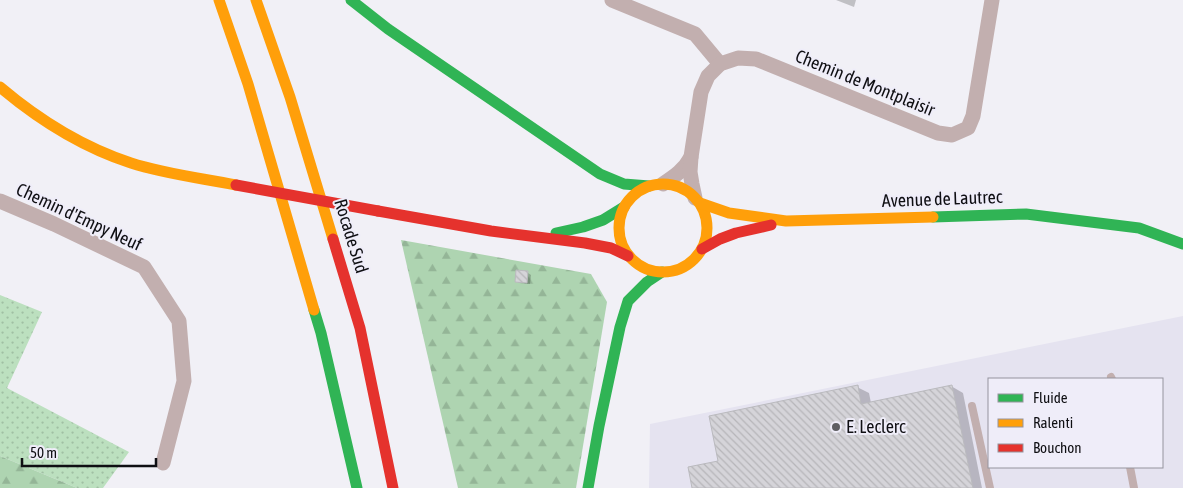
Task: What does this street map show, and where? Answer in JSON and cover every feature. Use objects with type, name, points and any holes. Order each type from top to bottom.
[{"type":"main road","points":[[209,0],[248,84]]},
{"type":"main road","points":[[219,0],[248,84],[321,333],[357,488]]},
{"type":"main road","name":"Rocade Sud","points":[[256,0],[290,97],[360,328],[393,488]]},
{"type":"main road","points":[[0,87],[42,120],[69,136],[117,158],[146,167],[491,231],[611,248],[628,256],[638,265],[649,270],[674,271],[685,266],[695,258],[702,248],[707,226],[705,214],[698,200],[686,190],[675,185],[624,184],[600,174],[388,29],[351,0]]},
{"type":"main road","points":[[628,256],[618,232],[619,219],[630,198],[639,190],[656,185]]},
{"type":"main road","name":"Avenue de Lautrec","points":[[698,200],[729,214],[786,221],[1026,214],[1139,228],[1183,244]]},
{"type":"main road","points":[[533,236],[583,227],[603,220],[624,207]]},
{"type":"main road","points":[[702,248],[736,233],[786,221]]},
{"type":"main road","points":[[588,488],[620,327],[628,301],[647,282],[662,272]]},
{"type":"street","points":[[612,0],[695,34],[720,64],[708,76],[701,92],[690,172],[698,200]]},
{"type":"street","name":"Chemin de Montplaisir","points":[[720,64],[738,58],[756,59],[938,133],[952,135],[968,128],[973,116],[992,0]]},
{"type":"street","points":[[656,185],[678,174],[692,157]]},
{"type":"street","name":"Chemin d'Empy Neuf","points":[[0,201],[54,224],[144,267],[179,320],[184,382],[163,462]]},
{"type":"lane","points":[[972,406],[990,488]]},
{"type":"lane","points":[[1130,468],[1134,488]]},
{"type":"shaded area","points":[[1183,316],[1183,488],[649,488],[650,424]]},
{"type":"green space","points":[[401,240],[591,274],[607,302],[576,488],[458,488]]},
{"type":"green space","points":[[0,295],[42,312],[7,388],[129,452],[103,488],[77,488],[0,456]]},
{"type":"green space","points":[[0,456],[77,488],[0,488]]},
{"type":"building","points":[[516,270],[528,271],[527,283],[515,282]]},
{"type":"building","name":"E. Leclerc","points":[[858,385],[861,404],[952,385],[973,488],[692,488],[688,467],[718,461],[709,416]]},
{"type":"traffic: fast","points":[[351,0],[388,29],[600,174],[624,184],[649,186]]},
{"type":"traffic: fast","points":[[556,233],[603,220],[624,207]]},
{"type":"traffic: fast","points":[[933,217],[1026,214],[1139,228],[1183,244]]},
{"type":"traffic: fast","points":[[588,488],[620,327],[628,301],[647,282],[662,272]]},
{"type":"traffic: fast","points":[[314,310],[357,488]]},
{"type":"traffic: slow","points":[[219,0],[248,84],[314,310]]},
{"type":"traffic: slow","points":[[256,0],[290,97],[333,239]]},
{"type":"traffic: slow","points":[[0,87],[30,111],[78,141],[95,149],[131,163],[157,170],[236,185]]},
{"type":"traffic: slow","points":[[663,184],[680,187],[688,191],[700,203],[704,211],[707,228],[704,245],[700,253],[688,265],[680,269],[663,272],[646,269],[638,265],[626,253],[622,245],[619,228],[622,211],[626,203],[638,191],[646,187],[663,184]]},
{"type":"traffic: slow","points":[[700,203],[729,213],[786,221],[933,217]]},
{"type":"traffic: jam","points":[[236,185],[378,211]]},
{"type":"traffic: jam","points":[[378,211],[491,231],[585,243],[611,248],[628,256]]},
{"type":"traffic: jam","points":[[702,249],[736,233],[771,225]]},
{"type":"traffic: jam","points":[[333,239],[360,328],[393,488]]},
{"type":"place","name":"E. Leclerc","points":[[836,427]]}]
